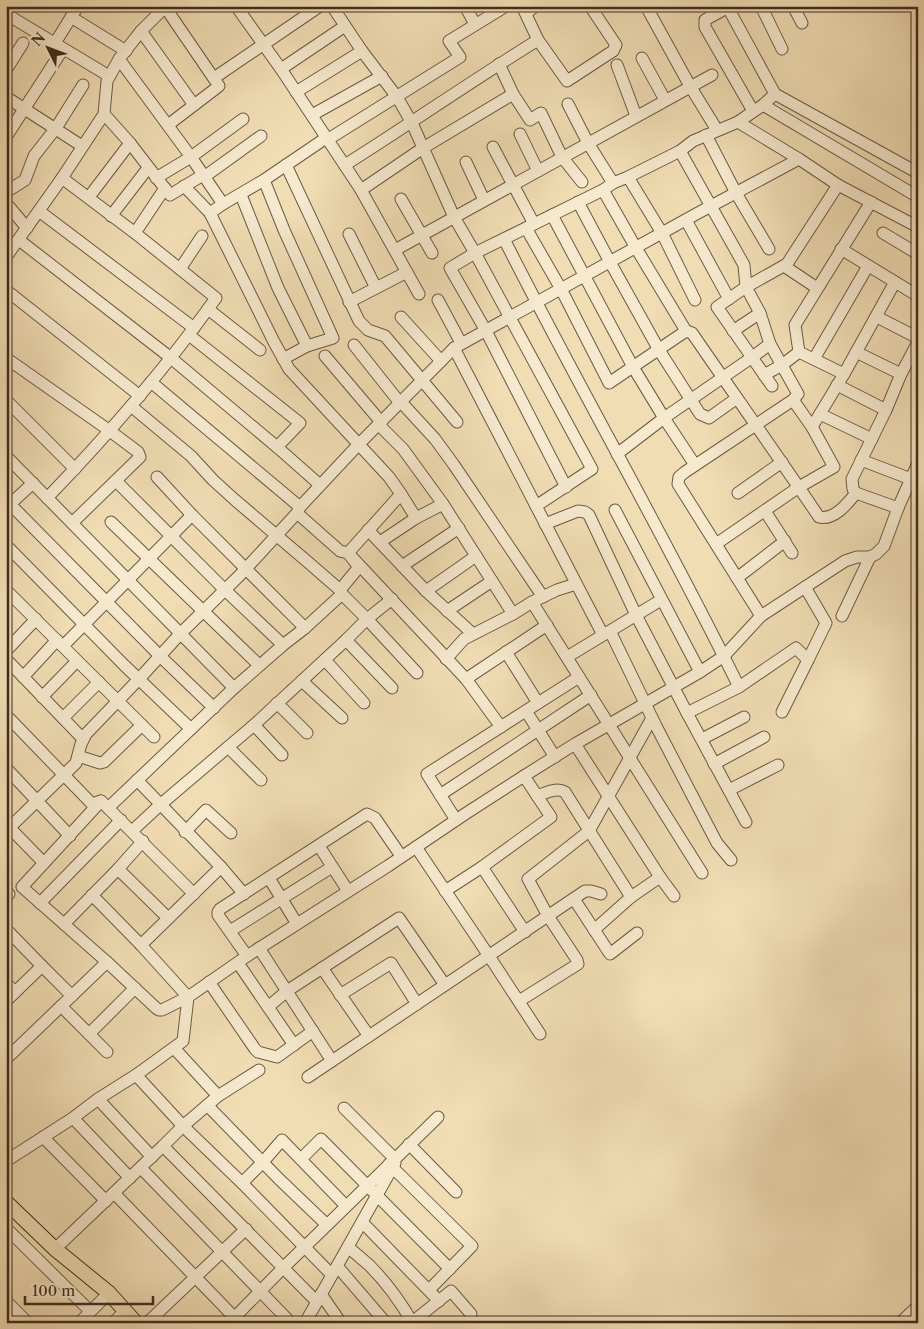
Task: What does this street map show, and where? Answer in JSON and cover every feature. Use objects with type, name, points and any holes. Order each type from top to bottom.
[{"type":"main road","points":[[6,1202],[55,1249],[109,1293],[136,1323]]},
{"type":"street","points":[[6,137],[59,46],[78,6]]},
{"type":"street","points":[[236,6],[281,69],[361,190],[419,294]]},
{"type":"street","points":[[214,78],[320,6]]},
{"type":"street","points":[[332,6],[362,51],[397,97],[412,123],[454,217],[476,254],[592,470],[536,506]]},
{"type":"street","points":[[465,6],[475,24]]},
{"type":"street","points":[[210,213],[460,57],[449,41],[506,6]]},
{"type":"street","points":[[536,6],[524,10],[538,40],[567,81],[613,51],[616,45],[590,6]]},
{"type":"street","points":[[646,6],[690,86],[736,193],[769,249]]},
{"type":"street","points":[[761,6],[782,50]]},
{"type":"street","points":[[793,6],[802,23]]},
{"type":"street","points":[[6,257],[40,211],[104,114],[107,81],[122,55],[141,31],[166,7],[219,86],[168,125]]},
{"type":"street","points":[[753,111],[706,27],[705,20],[728,7],[775,94],[918,173]]},
{"type":"street","points":[[6,14],[109,76]]},
{"type":"street","points":[[71,18],[122,55],[223,204]]},
{"type":"street","points":[[281,69],[345,26]]},
{"type":"street","points":[[141,31],[194,105]]},
{"type":"street","points":[[345,165],[538,40]]},
{"type":"street","points":[[6,70],[23,43]]},
{"type":"street","points":[[296,92],[362,51]]},
{"type":"street","points":[[642,58],[665,100]]},
{"type":"street","points":[[499,64],[513,94],[530,120],[541,113],[562,157],[582,182]]},
{"type":"street","points":[[617,65],[636,116]]},
{"type":"street","points":[[394,250],[712,75]]},
{"type":"street","points":[[312,115],[382,76]]},
{"type":"street","points":[[6,192],[25,180],[34,156],[56,128],[82,85]]},
{"type":"street","points":[[361,190],[424,148],[513,94]]},
{"type":"street","points":[[566,487],[486,331],[450,268],[680,151],[693,141],[738,122],[763,105],[775,94]]},
{"type":"street","points":[[6,97],[82,146]]},
{"type":"street","points":[[568,104],[636,248],[686,331]]},
{"type":"street","points":[[763,105],[918,197]]},
{"type":"street","points":[[104,114],[130,143],[170,195],[204,176],[261,136]]},
{"type":"street","points":[[156,178],[191,157],[242,119]]},
{"type":"street","points":[[738,122],[838,185],[918,227]]},
{"type":"street","points":[[520,134],[538,170]]},
{"type":"street","points":[[89,197],[130,143]]},
{"type":"street","points":[[493,147],[513,184],[530,226],[609,383],[686,331],[692,332],[820,517],[825,519],[831,516],[847,504],[856,493]]},
{"type":"street","points":[[680,151],[744,265],[746,287],[760,313],[770,344],[798,394],[793,400],[679,477],[678,484],[760,616]]},
{"type":"street","points":[[44,863],[7,828],[76,763],[82,739],[180,634],[277,536],[320,485],[358,445],[457,346],[799,159]]},
{"type":"street","points":[[466,162],[484,200]]},
{"type":"street","points":[[286,165],[349,302],[363,326],[368,330],[385,336],[457,422]]},
{"type":"street","points":[[111,216],[148,168]]},
{"type":"street","points":[[628,177],[662,233],[695,300]]},
{"type":"street","points":[[47,498],[140,396],[216,298],[89,197],[62,178]]},
{"type":"street","points":[[264,180],[288,239],[333,338],[307,346],[283,359]]},
{"type":"street","points":[[772,386],[717,308],[746,287],[784,266],[789,261],[838,185]]},
{"type":"street","points":[[184,186],[210,213],[289,369],[389,477],[416,518]]},
{"type":"street","points":[[135,233],[165,188]]},
{"type":"street","points":[[241,195],[278,288],[307,346]]},
{"type":"street","points":[[401,199],[432,253]]},
{"type":"street","points":[[578,202],[659,350],[700,414],[709,418],[737,398]]},
{"type":"street","points":[[799,352],[795,325],[871,202]]},
{"type":"street","points":[[6,203],[27,228]]},
{"type":"street","points":[[40,211],[191,332],[300,423],[277,447]]},
{"type":"street","points":[[552,215],[633,367],[695,465]]},
{"type":"street","points":[[686,220],[729,299]]},
{"type":"street","points":[[882,233],[918,254]]},
{"type":"street","points":[[349,234],[376,288]]},
{"type":"street","points":[[180,269],[202,236]]},
{"type":"street","points":[[504,239],[739,687]]},
{"type":"street","points":[[19,240],[170,358],[320,485]]},
{"type":"street","points":[[841,249],[918,296]]},
{"type":"street","points":[[784,266],[817,288]]},
{"type":"street","points":[[814,359],[868,266]]},
{"type":"street","points":[[349,302],[407,272]]},
{"type":"street","points":[[812,427],[877,317],[895,282]]},
{"type":"street","points":[[6,290],[140,396]]},
{"type":"street","points":[[438,300],[457,346],[576,584],[646,704],[717,844],[731,860]]},
{"type":"street","points":[[208,309],[260,350]]},
{"type":"street","points":[[733,331],[760,313]]},
{"type":"street","points":[[401,317],[441,362]]},
{"type":"street","points":[[877,317],[918,340],[852,479],[853,489],[856,493],[898,508]]},
{"type":"street","points":[[354,344],[401,402],[435,439],[454,465],[538,600],[547,624],[579,677],[702,873]]},
{"type":"street","points":[[617,454],[664,418],[770,344]]},
{"type":"street","points":[[799,352],[844,374]]},
{"type":"street","points":[[764,375],[782,365],[799,352]]},
{"type":"street","points":[[856,352],[901,374]]},
{"type":"street","points":[[325,356],[403,449],[443,504],[513,614]]},
{"type":"street","points":[[6,358],[138,452],[140,457],[72,523]]},
{"type":"street","points":[[151,382],[299,510],[340,551],[348,552],[466,679],[501,727]]},
{"type":"street","points":[[837,385],[886,410]]},
{"type":"street","points":[[6,400],[75,469]]},
{"type":"street","points":[[716,544],[799,487],[834,467],[812,427],[793,400]]},
{"type":"street","points":[[131,406],[191,456],[213,480],[310,563],[341,592],[417,673]]},
{"type":"street","points":[[820,414],[872,439]]},
{"type":"street","points":[[6,456],[234,688]]},
{"type":"street","points":[[861,460],[911,479]]},
{"type":"street","points":[[738,494],[782,462]]},
{"type":"street","points":[[348,552],[359,567],[341,592],[306,628],[259,665],[136,780],[105,804],[70,836],[22,887],[108,962],[159,1010],[188,997],[259,948],[575,744],[700,672],[724,656],[760,616],[845,561],[857,557],[870,557],[876,554],[884,546],[898,508],[918,464]]},
{"type":"street","points":[[156,477],[306,628]]},
{"type":"street","points":[[116,482],[283,645]]},
{"type":"street","points":[[33,483],[8,504],[214,708]]},
{"type":"street","points":[[348,552],[401,494]]},
{"type":"street","points":[[380,542],[416,518],[443,504]]},
{"type":"street","points":[[615,510],[700,672]]},
{"type":"street","points":[[765,510],[792,553]]},
{"type":"street","points":[[545,524],[578,511],[589,515],[636,615],[746,822]]},
{"type":"street","points":[[23,677],[107,602],[192,515]]},
{"type":"street","points":[[111,522],[259,665]]},
{"type":"street","points":[[402,566],[459,528]]},
{"type":"street","points":[[368,530],[447,611],[473,634]]},
{"type":"street","points":[[737,578],[784,541]]},
{"type":"street","points":[[6,545],[191,729]]},
{"type":"street","points":[[426,590],[476,556]]},
{"type":"street","points":[[842,616],[870,557]]},
{"type":"street","points":[[447,611],[492,581]]},
{"type":"street","points":[[446,659],[464,639],[538,600],[576,584]]},
{"type":"street","points":[[782,712],[826,622],[805,587]]},
{"type":"street","points":[[7,591],[154,737]]},
{"type":"street","points":[[132,831],[254,725],[392,598]]},
{"type":"street","points":[[567,657],[662,600]]},
{"type":"street","points":[[6,651],[36,620]]},
{"type":"street","points":[[466,679],[547,624]]},
{"type":"street","points":[[346,640],[392,688]]},
{"type":"street","points":[[687,713],[739,687],[796,648],[808,660]]},
{"type":"street","points":[[506,652],[538,703]]},
{"type":"street","points":[[6,659],[82,739]]},
{"type":"street","points":[[325,660],[364,703]]},
{"type":"street","points":[[42,697],[77,661]]},
{"type":"street","points":[[456,820],[427,774],[579,677]]},
{"type":"street","points":[[302,681],[342,718]]},
{"type":"street","points":[[63,718],[99,682]]},
{"type":"street","points":[[440,795],[591,695]]},
{"type":"street","points":[[277,703],[307,733]]},
{"type":"street","points":[[526,711],[556,757]]},
{"type":"street","points":[[6,715],[92,804],[105,804],[194,894]]},
{"type":"street","points":[[702,739],[744,717]]},
{"type":"street","points":[[519,1001],[578,964],[548,916],[528,879],[589,831],[652,718]]},
{"type":"street","points":[[78,756],[100,763],[104,762],[142,725]]},
{"type":"street","points":[[254,725],[282,755]]},
{"type":"street","points":[[714,764],[764,737]]},
{"type":"street","points":[[575,744],[674,896]]},
{"type":"street","points":[[228,747],[261,780]]},
{"type":"street","points":[[728,790],[778,765]]},
{"type":"street","points":[[6,768],[70,836]]},
{"type":"street","points":[[445,891],[482,867],[551,817],[524,776]]},
{"type":"street","points":[[136,780],[221,867],[244,894]]},
{"type":"street","points":[[537,796],[555,790],[565,792],[632,897]]},
{"type":"street","points":[[185,832],[206,810],[231,832]]},
{"type":"street","points":[[294,1045],[268,1006],[230,931],[218,915],[218,912],[367,814],[375,818],[401,856]]},
{"type":"street","points":[[40,903],[121,820]]},
{"type":"street","points":[[64,924],[143,841]]},
{"type":"street","points":[[318,846],[348,891]]},
{"type":"street","points":[[416,847],[540,1034]]},
{"type":"street","points":[[230,931],[332,866]]},
{"type":"street","points":[[141,945],[221,867]]},
{"type":"street","points":[[482,867],[525,932]]},
{"type":"street","points":[[118,869],[168,918]]},
{"type":"street","points":[[594,930],[632,897],[660,877]]},
{"type":"street","points":[[268,878],[297,924]]},
{"type":"street","points":[[308,1077],[585,891],[592,890],[601,894]]},
{"type":"street","points":[[6,1161],[73,1118],[183,1042],[188,997],[92,895]]},
{"type":"street","points":[[574,899],[610,954],[637,933]]},
{"type":"street","points":[[268,1006],[287,991],[399,918],[445,985]]},
{"type":"street","points":[[6,929],[72,996]]},
{"type":"street","points":[[259,948],[332,1061]]},
{"type":"street","points":[[6,1059],[108,962]]},
{"type":"street","points":[[340,995],[391,963],[417,1004]]},
{"type":"street","points":[[6,1001],[42,966]]},
{"type":"street","points":[[322,968],[369,1036]]},
{"type":"street","points":[[209,982],[258,1052],[277,1057],[313,1032]]},
{"type":"street","points":[[6,983],[15,992]]},
{"type":"street","points":[[90,1034],[135,988]]},
{"type":"street","points":[[61,1006],[107,1052]]},
{"type":"street","points":[[174,1048],[218,1096]]},
{"type":"street","points":[[55,1249],[183,1126],[218,1096],[259,1070]]},
{"type":"street","points":[[136,1075],[183,1126],[386,1323]]},
{"type":"street","points":[[98,1099],[152,1156]]},
{"type":"street","points":[[207,1105],[327,1225]]},
{"type":"street","points":[[344,1108],[472,1246],[429,1290]]},
{"type":"street","points":[[43,1137],[110,1197],[194,1278],[231,1320],[438,1117]]},
{"type":"street","points":[[73,1118],[130,1178]]},
{"type":"street","points":[[301,1159],[321,1139],[450,1269]]},
{"type":"street","points":[[242,1183],[282,1140],[346,1206]]},
{"type":"street","points":[[409,1144],[456,1192]]},
{"type":"street","points":[[163,1146],[284,1267],[319,1298],[341,1323]]},
{"type":"street","points":[[305,1323],[377,1196],[394,1161]]},
{"type":"street","points":[[140,1168],[291,1323]]},
{"type":"street","points":[[362,1222],[439,1301]]},
{"type":"street","points":[[6,1228],[90,1311]]},
{"type":"street","points":[[147,1323],[246,1229]]},
{"type":"street","points":[[348,1247],[369,1265],[385,1283],[400,1302],[412,1322],[451,1291],[471,1314]]},
{"type":"street","points":[[79,1323],[109,1293]]},
{"type":"street","points":[[6,1301],[28,1323]]},
{"type":"street","points":[[900,1323],[918,1306]]},
{"type":"street","points":[[113,1323],[125,1311]]}]
